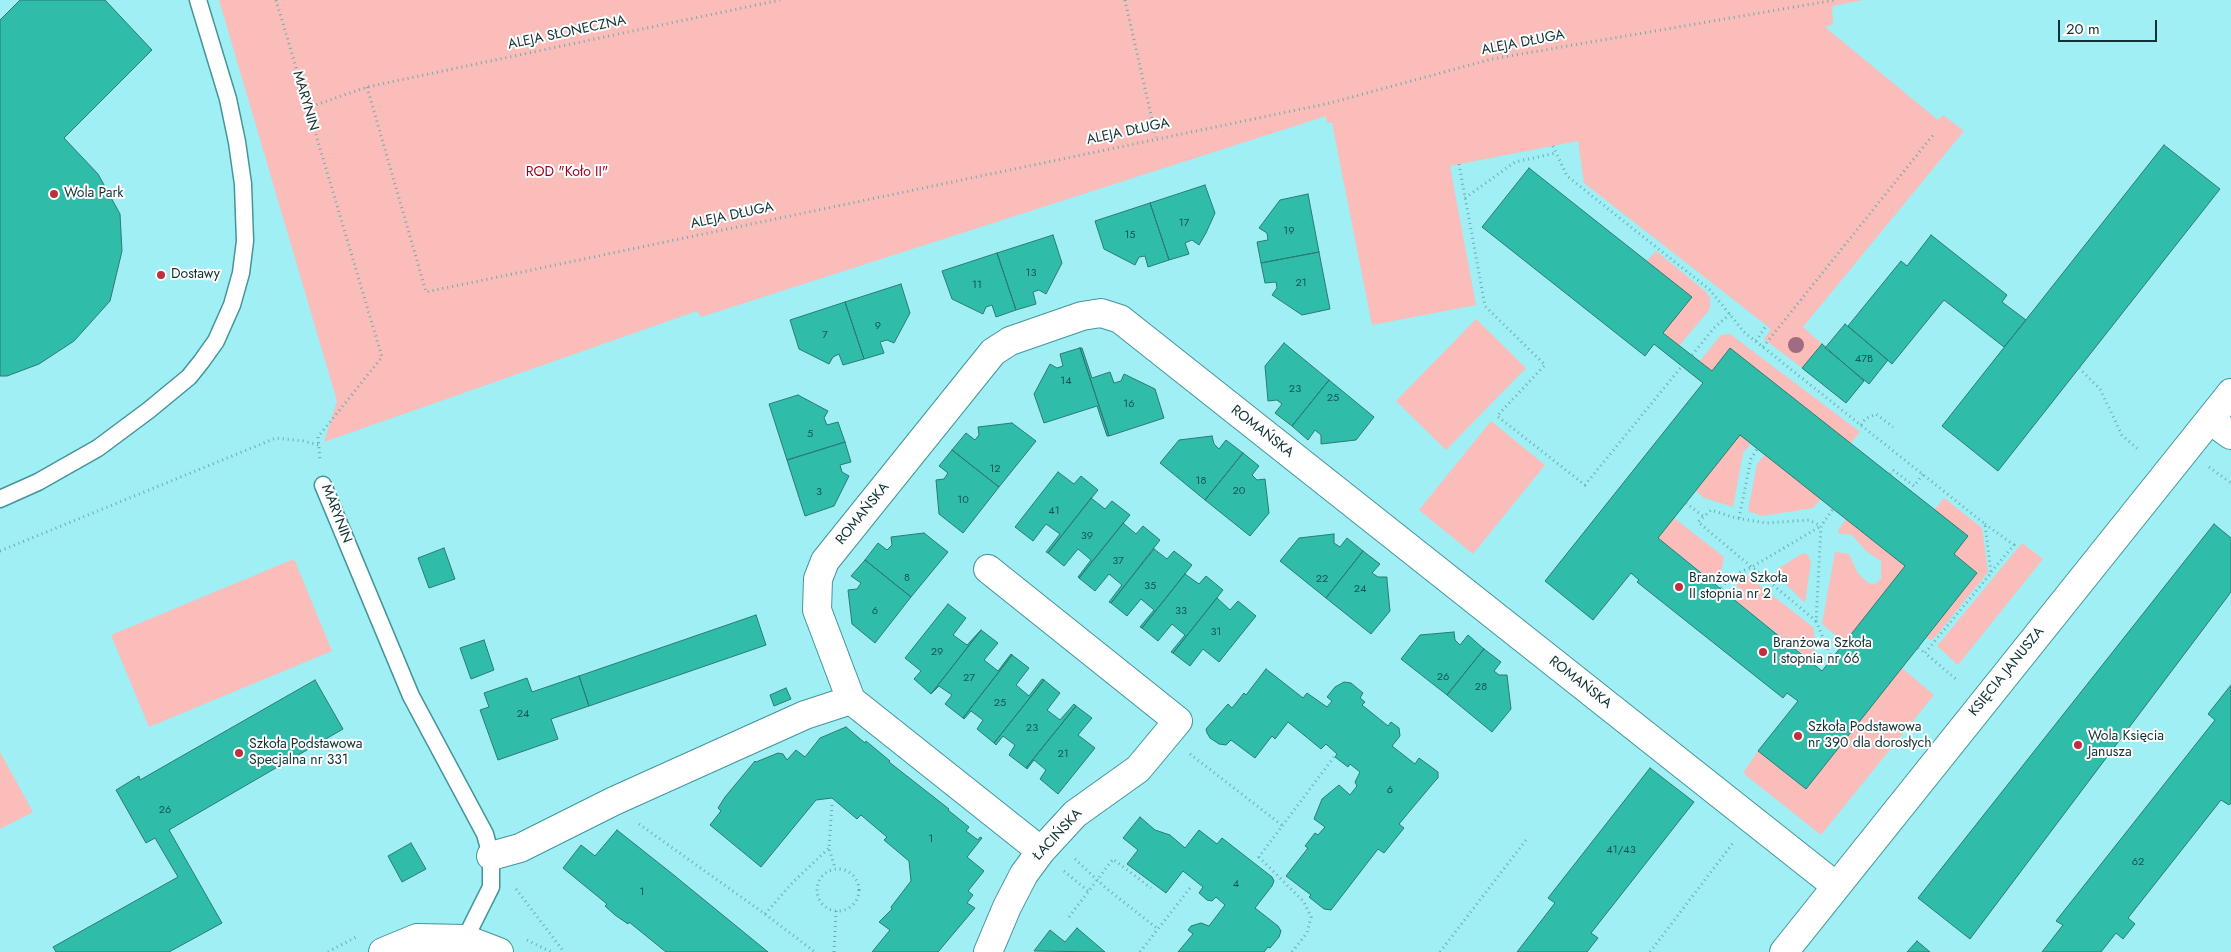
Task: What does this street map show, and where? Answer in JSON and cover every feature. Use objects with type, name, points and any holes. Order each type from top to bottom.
[{"type":"street","name":"ROMAŃSKA","points":[[851,700],[817,610],[818,578],[825,561],[993,352],[1010,341],[1082,316],[1101,313],[1120,319],[1836,886]]},
{"type":"street","name":"KSIĘCIA JANUSZA","points":[[1784,952],[1836,886],[2220,427],[2231,393]]},
{"type":"street","points":[[988,569],[1172,728]]},
{"type":"street","points":[[491,856],[520,848],[614,801],[805,715],[851,700],[1051,860]]},
{"type":"street","name":"ŁACIŃSKA","points":[[988,952],[1007,907],[1024,874],[1051,860],[1075,814],[1138,769],[1172,728]]},
{"type":"street","points":[[383,952],[417,938],[465,939],[499,952]]},
{"type":"lane","points":[[0,499],[38,482],[98,448],[150,410],[201,362],[216,341],[232,305],[241,273],[245,241],[244,184],[228,99],[198,0]]},
{"type":"lane","name":"MARYNIN","points":[[323,485],[411,696],[485,834],[491,856],[491,887],[465,939]]},
{"type":"path","name":"MARYNIN","points":[[276,0],[382,357],[318,437],[323,485]]},
{"type":"path","name":"ALEJA SŁONECZNA","points":[[307,108],[367,87],[780,0]]},
{"type":"path","points":[[1125,0],[1156,138]]},
{"type":"path","name":"ALEJA DŁUGA","points":[[367,87],[426,292],[1330,103],[1492,59],[1834,0]]},
{"type":"path","points":[[1764,347],[1932,135]]},
{"type":"path","points":[[1553,146],[1567,176],[1710,290],[1744,332],[1985,524],[2014,544],[1925,653]]},
{"type":"path","points":[[1465,198],[1515,162],[1556,153]]},
{"type":"path","points":[[1459,164],[1485,306],[1545,365],[1497,416],[1586,485],[1682,366]]},
{"type":"path","points":[[1692,355],[1714,328],[1730,314]]},
{"type":"path","points":[[1756,341],[1766,326]]},
{"type":"path","points":[[2079,368],[2100,389],[2122,435],[2140,451]]},
{"type":"path","points":[[1861,425],[1865,418],[1876,414],[1893,427]]},
{"type":"path","points":[[0,551],[276,438],[319,445]]},
{"type":"path","points":[[1739,518],[1751,460],[1758,449]]},
{"type":"path","points":[[1890,474],[1893,470],[1914,486],[1923,474]]},
{"type":"path","points":[[2220,473],[2231,483]]},
{"type":"path","points":[[1686,503],[1704,517]]},
{"type":"path","points":[[1721,588],[1731,576],[1752,567],[1822,526],[1833,509]]},
{"type":"path","points":[[1816,620],[1698,522],[1711,510],[1766,523],[1809,520],[1822,526]]},
{"type":"path","points":[[1985,524],[1990,573]]},
{"type":"path","points":[[1822,526],[1816,620],[1832,659]]},
{"type":"path","points":[[1918,648],[1957,680]]},
{"type":"path","points":[[1172,728],[1283,826]]},
{"type":"path","points":[[1292,952],[1307,933],[1311,917],[1304,902],[1259,857],[1334,757]]},
{"type":"path","points":[[614,801],[642,827],[766,914],[815,952]]},
{"type":"path","points":[[832,805],[829,848],[834,868]]},
{"type":"path","points":[[1650,952],[1751,819]]},
{"type":"path","points":[[1440,952],[1526,840]]},
{"type":"path","points":[[766,914],[793,882],[829,848]]},
{"type":"path","points":[[1071,855],[1098,878],[1107,889],[1158,929]]},
{"type":"path","points":[[1068,917],[1113,859],[1151,888]]},
{"type":"path","points":[[1051,860],[1088,891]]},
{"type":"path","points":[[834,868],[845,869],[854,875],[859,884],[859,895],[854,904],[846,910],[836,911],[821,904],[816,888],[819,879],[826,872],[834,868]]},
{"type":"path","points":[[513,886],[564,952]]},
{"type":"path","points":[[1140,952],[1190,888]]},
{"type":"path","points":[[834,952],[836,911]]},
{"type":"green space","name":"ROD \"Koło II\"","points":[[219,0],[1863,0],[1832,6],[1833,24],[1825,27],[1938,120],[1943,115],[1964,131],[1803,327],[1822,344],[1802,368],[1764,339],[1771,329],[1584,183],[1578,141],[1450,166],[1476,305],[1372,325],[1332,123],[1327,123],[1326,116],[701,317],[697,311],[324,442],[337,401]]},
{"type":"green space","points":[[1656,251],[1705,291],[1710,298],[1710,309],[1679,346],[1663,333],[1691,297],[1647,261]]},
{"type":"green space","points":[[1476,319],[1526,368],[1446,450],[1396,401]]},
{"type":"green space","points":[[1730,334],[1860,432],[1850,444],[1730,348],[1712,371],[1699,362],[1721,335]]},
{"type":"green space","points":[[1491,421],[1545,465],[1473,554],[1419,510]]},
{"type":"green space","points":[[1740,435],[1751,444],[1743,453],[1733,507],[1704,498],[1696,491]]},
{"type":"green space","points":[[1765,454],[1821,499],[1813,508],[1762,516],[1748,511],[1757,464]]},
{"type":"green space","points":[[1944,498],[1982,528],[1988,572],[1931,640],[1926,638],[1977,573],[1954,554],[1934,510]]},
{"type":"green space","points":[[1674,518],[1724,557],[1721,573],[1713,582],[1658,538]]},
{"type":"green space","points":[[1846,519],[1905,566],[1845,643],[1822,624],[1835,552],[1849,554],[1857,572],[1868,583],[1875,584],[1881,579],[1881,561],[1866,551],[1852,535],[1838,533]]},
{"type":"green space","points":[[2022,543],[2043,559],[1958,665],[1937,646]]},
{"type":"green space","points":[[1803,553],[1808,555],[1811,562],[1805,603],[1778,576],[1776,570]]},
{"type":"green space","points":[[294,559],[332,651],[149,727],[111,635]]},
{"type":"green space","points":[[1746,575],[1814,628],[1813,664],[1812,661],[1736,601],[1743,592],[1735,584]]},
{"type":"green space","points":[[1902,668],[1934,695],[1821,835],[1743,773],[1758,751],[1806,789]]},
{"type":"green space","points":[[0,752],[33,812],[0,829]]},
{"type":"building","name":"Wola Park","points":[[20,0],[105,0],[152,50],[64,138],[98,174],[120,214],[122,251],[110,301],[74,341],[39,364],[7,376],[0,376],[0,20]]},
{"type":"building","points":[[2164,145],[2220,189],[1998,471],[1942,426]]},
{"type":"building","points":[[1529,168],[1692,297],[1663,333],[1712,371],[1730,348],[1968,536],[1954,554],[1977,573],[1806,789],[1758,751],[1798,701],[1787,693],[1783,698],[1637,582],[1639,580],[1631,573],[1593,620],[1545,581],[1703,383],[1654,344],[1645,356],[1482,227]],"holes":[[[1740,435],[1905,566],[1822,671],[1658,538]]]},
{"type":"building","points":[[1205,185],[1215,213],[1206,233],[1199,245],[1192,240],[1185,243],[1189,254],[1169,260],[1150,203]]},
{"type":"building","points":[[1308,194],[1319,252],[1261,263],[1257,242],[1268,240],[1267,233],[1259,228],[1280,200]]},
{"type":"building","points":[[1150,203],[1169,260],[1148,267],[1145,256],[1139,257],[1135,265],[1104,249],[1095,221]]},
{"type":"building","points":[[1053,235],[1062,263],[1046,294],[1039,290],[1033,292],[1036,304],[1016,310],[997,253]]},
{"type":"building","points":[[1931,235],[2007,295],[2002,302],[2026,320],[2004,347],[1944,300],[1892,364],[1848,326],[1901,261],[1907,266]]},
{"type":"building","points":[[1319,252],[1330,309],[1302,315],[1272,295],[1277,288],[1276,282],[1265,283],[1261,263]]},
{"type":"building","points":[[997,253],[1016,310],[996,317],[992,305],[986,307],[983,314],[952,299],[942,271]]},
{"type":"building","points":[[901,284],[910,313],[894,343],[887,340],[880,342],[884,353],[864,359],[845,302]]},
{"type":"building","points":[[845,302],[864,359],[843,365],[839,354],[833,357],[829,364],[799,349],[790,320]]},
{"type":"building","points":[[1845,324],[1888,360],[1869,384],[1825,348]]},
{"type":"building","points":[[1284,343],[1329,380],[1292,426],[1275,413],[1282,404],[1277,400],[1268,401],[1265,366]]},
{"type":"building","points":[[1822,344],[1864,381],[1846,403],[1802,368]]},
{"type":"building","points":[[1080,348],[1109,436],[1107,436],[1097,406],[1044,423],[1034,394],[1050,364],[1057,368],[1063,366],[1060,354]]},
{"type":"building","points":[[1080,348],[1082,348],[1092,378],[1110,372],[1114,383],[1121,381],[1124,374],[1155,389],[1164,418],[1109,436]]},
{"type":"building","points":[[1329,380],[1374,417],[1356,440],[1321,444],[1321,435],[1315,430],[1308,440],[1292,426]]},
{"type":"building","points":[[798,395],[828,411],[824,418],[827,425],[838,422],[845,442],[787,460],[769,404]]},
{"type":"building","points":[[1012,423],[1036,441],[999,487],[952,450],[966,433],[975,440],[979,435],[978,427]]},
{"type":"building","points":[[1212,436],[1214,444],[1219,449],[1226,440],[1243,453],[1205,500],[1160,463],[1179,440]]},
{"type":"building","points":[[845,442],[851,462],[840,465],[842,472],[849,476],[834,506],[805,516],[787,460]]},
{"type":"building","points":[[952,450],[999,487],[963,533],[939,514],[936,480],[944,479],[948,473],[939,466]]},
{"type":"building","points":[[1243,453],[1259,466],[1252,475],[1257,480],[1265,479],[1269,513],[1250,536],[1205,500]]},
{"type":"building","points":[[1058,472],[1074,484],[1081,476],[1098,490],[1048,553],[1046,552],[1060,534],[1046,524],[1033,541],[1015,527]]},
{"type":"building","points":[[1091,498],[1105,509],[1112,501],[1130,515],[1079,578],[1091,560],[1078,549],[1064,566],[1048,553]]},
{"type":"building","points":[[1123,523],[1136,534],[1143,526],[1160,540],[1111,603],[1109,602],[1122,585],[1109,574],[1095,591],[1079,578]]},
{"type":"building","name":"Wola Księcia Janusza","points":[[2214,524],[2231,538],[2231,592],[1970,939],[1918,898]]},
{"type":"building","points":[[924,533],[948,552],[911,597],[865,560],[878,543],[887,550],[892,545],[891,537]]},
{"type":"building","points":[[1334,534],[1334,543],[1340,547],[1347,538],[1363,551],[1326,598],[1280,561],[1299,538]]},
{"type":"building","points":[[444,548],[455,579],[429,588],[418,558]]},
{"type":"building","points":[[1154,549],[1167,559],[1174,551],[1192,565],[1142,628],[1140,627],[1154,610],[1141,599],[1127,616],[1111,603]]},
{"type":"building","points":[[1363,551],[1380,564],[1372,573],[1378,577],[1387,577],[1390,611],[1371,634],[1326,598]]},
{"type":"building","points":[[865,560],[911,597],[875,643],[852,624],[848,590],[857,589],[861,583],[851,576]]},
{"type":"building","points":[[1185,574],[1199,584],[1206,576],[1223,590],[1173,653],[1171,652],[1185,635],[1172,624],[1158,641],[1142,628]]},
{"type":"building","points":[[1217,598],[1230,610],[1238,601],[1256,616],[1219,662],[1203,649],[1190,666],[1173,653]]},
{"type":"building","points":[[948,604],[966,618],[953,635],[967,645],[981,630],[931,694],[914,679],[921,671],[905,658]]},
{"type":"building","points":[[756,615],[766,645],[589,706],[579,676]]},
{"type":"building","points":[[981,630],[998,643],[984,660],[998,671],[1012,655],[963,718],[945,704],[952,695],[939,686],[931,694]]},
{"type":"building","points":[[1454,632],[1455,640],[1460,645],[1468,635],[1484,649],[1447,695],[1401,659],[1420,635]]},
{"type":"building","points":[[484,640],[494,670],[471,679],[460,648]]},
{"type":"building","points":[[1484,649],[1501,662],[1494,671],[1499,675],[1507,675],[1511,709],[1492,732],[1447,695]]},
{"type":"building","points":[[1012,655],[1029,668],[1016,685],[1029,696],[1042,679],[1044,680],[994,743],[977,729],[983,720],[971,711],[963,718]]},
{"type":"building","points":[[1266,669],[1303,698],[1307,693],[1327,707],[1332,701],[1327,697],[1335,687],[1344,682],[1351,683],[1363,693],[1360,698],[1365,702],[1362,705],[1388,726],[1391,722],[1399,728],[1400,736],[1392,746],[1415,764],[1419,758],[1438,772],[1438,778],[1399,824],[1404,828],[1384,853],[1378,849],[1331,910],[1324,909],[1309,897],[1311,895],[1286,876],[1308,848],[1305,846],[1315,833],[1318,835],[1325,827],[1314,819],[1322,799],[1339,785],[1350,795],[1357,786],[1355,782],[1360,772],[1350,764],[1348,767],[1335,757],[1337,754],[1326,744],[1321,749],[1288,722],[1275,739],[1272,736],[1255,758],[1231,740],[1226,745],[1219,744],[1210,738],[1207,733],[1206,729],[1228,704],[1232,708],[1244,693],[1246,695]]},
{"type":"building","points":[[579,676],[589,706],[551,719],[558,739],[498,760],[480,710],[489,707],[484,693],[527,678],[532,692]]},
{"type":"building","points":[[315,680],[343,729],[169,830],[222,923],[169,952],[56,952],[53,947],[178,877],[155,838],[146,843],[116,790],[139,776],[140,780]]},
{"type":"building","points":[[1044,680],[1060,693],[1047,710],[1060,720],[1074,704],[1076,706],[1026,768],[1009,755],[1015,745],[1003,736],[996,745],[994,743]]},
{"type":"building","points":[[2231,685],[2231,803],[2229,805],[2221,800],[2128,918],[2135,924],[2123,939],[2116,933],[2101,952],[2042,952],[2063,925],[2056,921],[2215,720],[2208,714]]},
{"type":"building","points":[[786,688],[791,699],[774,706],[770,695]]},
{"type":"building","points":[[1076,706],[1092,718],[1078,735],[1095,748],[1058,794],[1040,779],[1046,770],[1034,760],[1026,768]]},
{"type":"building","points":[[846,727],[865,743],[866,741],[889,762],[949,809],[969,827],[966,831],[978,840],[980,837],[982,838],[967,857],[984,871],[968,891],[973,895],[967,903],[975,908],[938,952],[872,952],[890,930],[879,922],[892,909],[891,907],[911,881],[909,861],[884,840],[887,837],[861,815],[857,819],[832,798],[816,800],[761,867],[710,825],[721,811],[718,808],[725,797],[755,761],[778,753],[783,754],[787,760],[796,750],[805,757],[820,738]]},
{"type":"building","points":[[1650,768],[1694,802],[1591,933],[1598,938],[1587,952],[1517,952],[1555,903],[1548,898]]},
{"type":"building","points":[[1140,817],[1155,830],[1170,835],[1185,848],[1199,830],[1217,844],[1222,838],[1272,877],[1274,881],[1272,886],[1255,908],[1278,926],[1281,931],[1279,937],[1270,948],[1268,947],[1264,952],[1178,952],[1193,934],[1188,930],[1191,926],[1201,923],[1209,926],[1225,905],[1216,897],[1212,901],[1207,900],[1199,893],[1203,887],[1183,871],[1166,893],[1127,864],[1138,850],[1123,838]]},
{"type":"building","points":[[617,830],[768,952],[666,952],[629,922],[628,924],[615,915],[605,906],[607,904],[563,868],[581,845],[595,856]]},
{"type":"building","points":[[411,843],[426,869],[402,882],[388,856]]},
{"type":"building","points":[[1077,928],[1105,952],[1034,951],[1050,930],[1065,942]]},
{"type":"building","points":[[1917,941],[1930,952],[1907,952]]},
{"type":"place","name":"Wola Park","points":[[54,194]]},
{"type":"place","name":"Dostawy","points":[[161,275]]},
{"type":"place","name":"Branżowa Szkoła II stopnia nr 2","points":[[1679,587]]},
{"type":"place","name":"Branżowa Szkoła I stopnia nr 66","points":[[1763,652]]},
{"type":"place","name":"Szkoła Podstawowa nr 390 dla dorosłych","points":[[1798,736]]},
{"type":"place","name":"Wola Księcia Janusza","points":[[2078,745]]},
{"type":"place","name":"Szkoła Podstawowa Specjalna nr 331","points":[[239,753]]}]
